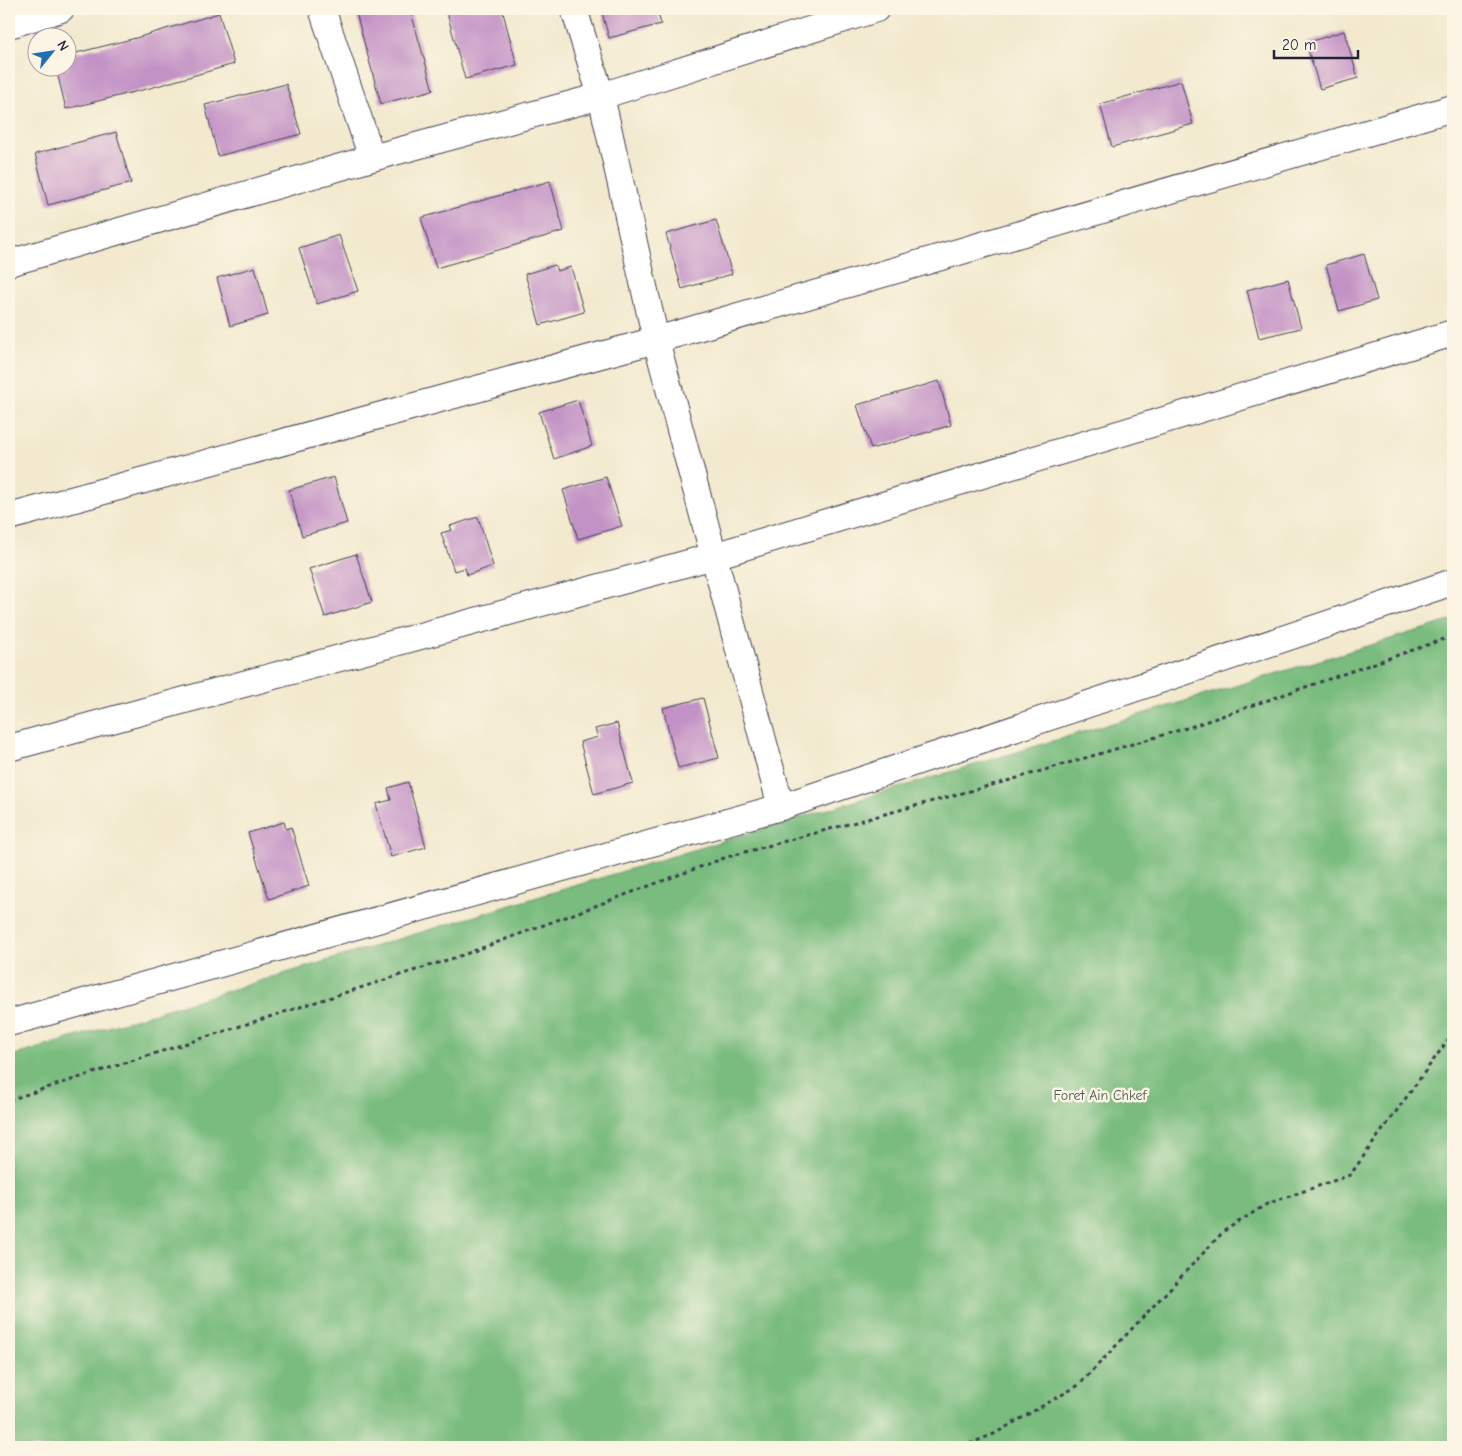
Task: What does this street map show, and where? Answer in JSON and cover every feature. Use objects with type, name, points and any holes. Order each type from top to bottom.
[{"type":"street","points":[[9,25],[61,9]]},
{"type":"street","points":[[322,9],[372,158]]},
{"type":"street","points":[[574,9],[601,96],[656,340],[782,807]]},
{"type":"street","points":[[9,263],[372,158],[601,96],[814,17],[876,9]]},
{"type":"street","points":[[9,517],[656,340],[1453,108]]},
{"type":"street","points":[[9,748],[714,556],[1453,333]]},
{"type":"street","points":[[9,1023],[782,807],[1453,582]]},
{"type":"path","points":[[9,1100],[463,955],[727,857],[1014,779],[1190,727],[1453,636]]},
{"type":"path","points":[[962,1447],[994,1434],[1079,1385],[1224,1231],[1267,1204],[1350,1175],[1453,1033]]},
{"type":"green space","name":"Foret Ain Chkef","points":[[1453,620],[1453,1447],[9,1447],[9,1057]]},
{"type":"building","points":[[355,9],[410,9],[433,90],[381,104]]},
{"type":"building","points":[[446,9],[502,9],[517,65],[465,79]]},
{"type":"building","points":[[601,9],[657,9],[661,24],[609,38]]},
{"type":"building","points":[[692,9],[704,9],[693,12]]},
{"type":"building","points":[[219,13],[234,64],[66,109],[58,78],[78,78],[78,52],[136,38]]},
{"type":"building","points":[[1344,31],[1358,78],[1320,89],[1306,43]]},
{"type":"building","points":[[1181,81],[1193,124],[1112,147],[1100,104]]},
{"type":"building","points":[[286,84],[301,134],[218,156],[205,105]]},
{"type":"building","points":[[116,132],[131,183],[48,205],[35,154]]},
{"type":"building","points":[[550,181],[564,231],[436,268],[421,218]]},
{"type":"building","points":[[716,220],[732,274],[682,289],[666,234]]},
{"type":"building","points":[[339,235],[358,291],[317,304],[299,248]]},
{"type":"building","points":[[1364,254],[1377,300],[1339,311],[1326,265]]},
{"type":"building","points":[[555,265],[557,271],[571,267],[584,312],[540,325],[525,274]]},
{"type":"building","points":[[255,267],[268,315],[230,326],[217,278]]},
{"type":"building","points":[[1288,279],[1301,328],[1259,338],[1247,290]]},
{"type":"building","points":[[939,381],[951,425],[871,449],[857,405]]},
{"type":"building","points":[[578,400],[592,446],[554,459],[539,412]]},
{"type":"building","points":[[334,477],[347,523],[302,536],[289,490]]},
{"type":"building","points":[[606,477],[622,526],[578,539],[563,490]]},
{"type":"building","points":[[478,517],[493,566],[467,575],[465,568],[454,571],[441,533],[452,530],[450,526]]},
{"type":"building","points":[[356,554],[372,602],[325,617],[309,569]]},
{"type":"building","points":[[703,698],[719,758],[678,768],[663,708]]},
{"type":"building","points":[[617,723],[633,783],[594,794],[580,742],[598,737],[595,729]]},
{"type":"building","points":[[408,782],[426,847],[391,857],[376,804],[391,800],[388,788]]},
{"type":"building","points":[[284,822],[286,829],[291,827],[309,886],[269,899],[248,833]]}]
